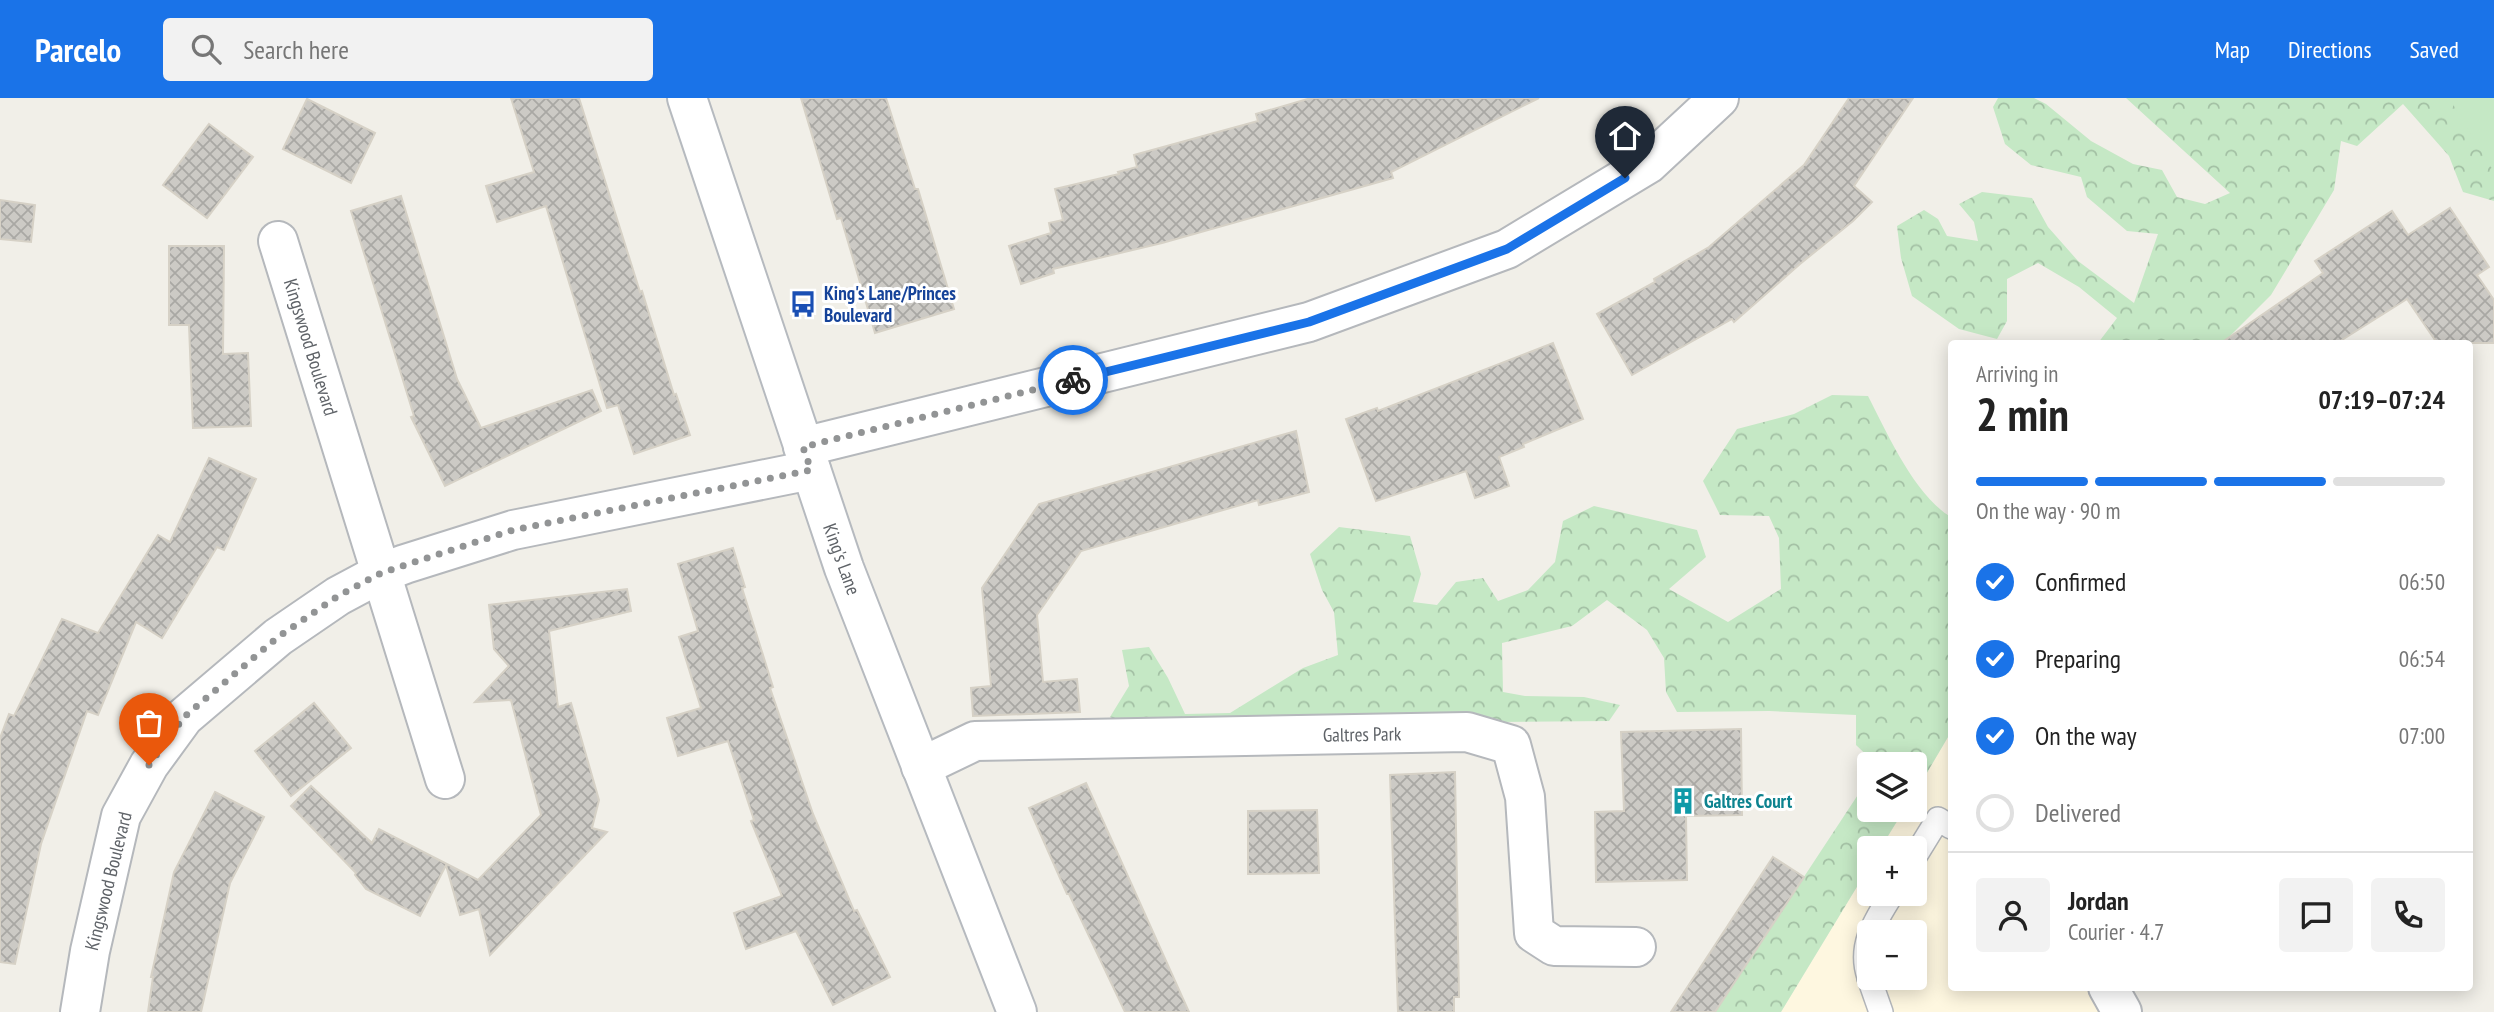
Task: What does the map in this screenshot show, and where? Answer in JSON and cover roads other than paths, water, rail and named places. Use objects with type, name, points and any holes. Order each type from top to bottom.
[{"type":"street","name":"King's Lane","points":[[687,98],[844,568],[1017,1012]]},
{"type":"street","name":"Kingswood Boulevard","points":[[80,1012],[90,951],[121,816],[149,765],[184,717],[278,637],[338,596],[381,573],[513,530],[807,458],[1309,322],[1507,249],[1648,164],[1719,98]]},
{"type":"street","name":"Kingswood Boulevard","points":[[278,241],[445,779]]},
{"type":"street","name":"Galtres Park","points":[[921,767],[975,741],[1468,732],[1511,745],[1525,797],[1534,933],[1554,946],[1636,947]]},
{"type":"street","points":[[2110,991],[2122,1012]]},
{"type":"lane","points":[[1927,837],[1938,819],[1948,825]]},
{"type":"lane","points":[[1873,990],[1881,1012]]},
{"type":"place","name":"King's Lane/Princes Boulevard","points":[[803,304]]},
{"type":"place","name":"Galtres Court","points":[[1683,801]]}]
